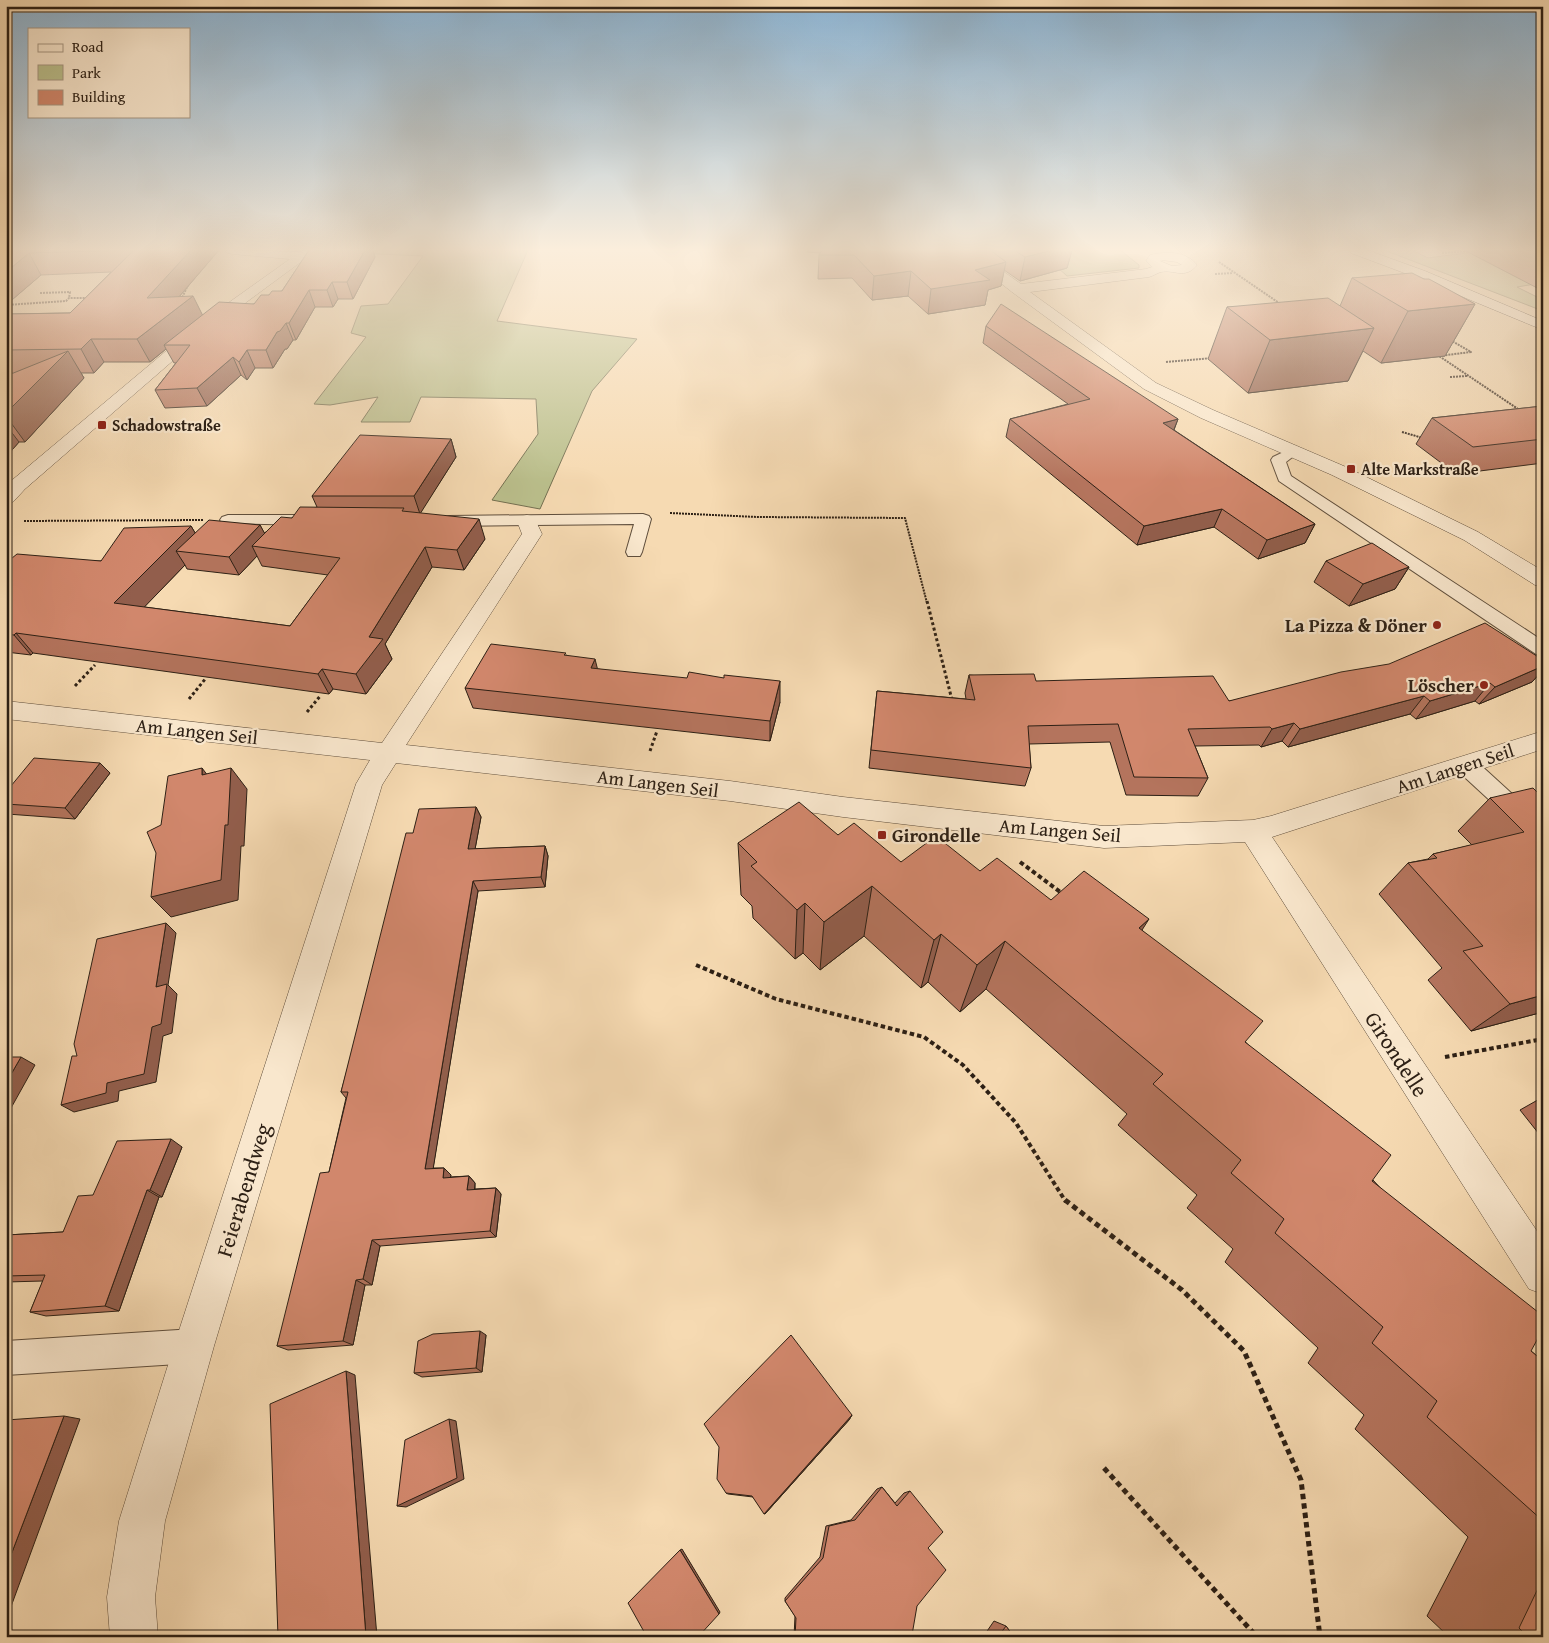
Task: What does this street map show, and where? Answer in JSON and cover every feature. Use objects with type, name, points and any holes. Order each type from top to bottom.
[{"type":"street","points":[[10,489],[204,327]]},
{"type":"street","points":[[1069,327],[1150,386],[1207,414],[1339,471],[1470,536],[1543,580]]},
{"type":"street","points":[[388,752],[532,534],[526,521]]},
{"type":"street","name":"Am Langen Seil","points":[[6,710],[388,752],[1104,837],[1253,831],[1271,828],[1323,809],[1467,766],[1543,740]]},
{"type":"street","name":"Feierabendweg","points":[[134,1637],[131,1596],[142,1521],[194,1346],[369,784],[388,752]]},
{"type":"street","name":"Girondelle","points":[[1253,831],[1543,1275]]},
{"type":"lane","points":[[1292,452],[1278,460],[1284,478],[1543,650]]},
{"type":"lane","points":[[438,521],[643,519],[634,552]]},
{"type":"lane","points":[[228,520],[321,520]]},
{"type":"lane","points":[[1467,766],[1543,836]]},
{"type":"lane","points":[[6,1358],[194,1346]]},
{"type":"path","points":[[1446,337],[1471,352],[1438,356],[1525,413]]},
{"type":"path","points":[[1123,366],[1212,358]]},
{"type":"path","points":[[1450,377],[1467,376]]},
{"type":"path","points":[[1402,432],[1425,439]]},
{"type":"path","points":[[643,519],[661,513],[757,517],[905,518],[946,670],[954,707]]},
{"type":"path","points":[[16,521],[228,520]]},
{"type":"path","points":[[73,688],[95,665]]},
{"type":"path","points":[[188,700],[206,678]]},
{"type":"path","points":[[306,714],[321,695]]},
{"type":"path","points":[[649,752],[657,731]]},
{"type":"path","points":[[997,824],[1012,855],[1066,896]]},
{"type":"path","points":[[696,965],[776,999],[924,1038],[963,1065],[1016,1123],[1063,1199],[1182,1290],[1244,1351],[1301,1480],[1320,1637]]},
{"type":"path","points":[[1404,1064],[1543,1039]]},
{"type":"path","points":[[1104,1468],[1257,1637]]},
{"type":"green space","points":[[353,327],[541,327],[637,339],[592,391],[540,509],[492,500],[538,434],[536,399],[421,397],[410,422],[361,422],[378,397],[330,405],[314,404],[366,337],[351,333]]},
{"type":"building","points":[[6,327],[153,327],[137,339],[91,339],[81,349],[6,350]]},
{"type":"building","points":[[187,327],[283,327],[277,332],[266,350],[247,350],[239,362],[233,357],[197,388],[155,390],[190,345],[164,345]]},
{"type":"building","points":[[987,327],[1036,327],[1178,419],[1163,423],[1315,524],[1267,540],[1222,509],[1144,526],[1010,419],[1090,399]]},
{"type":"building","points":[[1253,327],[1374,328],[1270,340]]},
{"type":"building","points":[[68,351],[6,413],[6,376]]},
{"type":"building","points":[[1543,406],[1543,439],[1473,447],[1432,418]]},
{"type":"building","points":[[360,435],[451,439],[414,496],[312,496]]},
{"type":"building","points":[[300,507],[404,508],[402,511],[479,519],[457,550],[425,547],[369,637],[383,639],[356,674],[322,669],[318,674],[16,633],[14,635],[6,634],[6,563],[17,554],[101,561],[124,528],[191,526],[114,603],[290,626],[340,558],[252,546],[281,517],[292,518]]},
{"type":"building","points":[[209,520],[260,525],[229,557],[176,551]]},
{"type":"building","points":[[1372,543],[1409,567],[1363,584],[1326,561]]},
{"type":"building","points":[[1485,623],[1543,660],[1543,666],[1495,687],[1490,683],[1430,701],[1424,696],[1300,729],[1294,723],[1272,729],[1270,727],[1188,729],[1208,778],[1134,777],[1118,724],[1028,726],[1031,768],[871,750],[877,691],[975,700],[969,675],[1034,674],[1036,681],[1213,676],[1229,701],[1341,672],[1389,664]]},
{"type":"building","points":[[491,644],[566,653],[564,655],[595,659],[591,668],[687,678],[689,672],[724,678],[724,675],[780,681],[770,721],[465,688]]},
{"type":"building","points":[[34,758],[100,763],[65,808],[6,804],[6,792]]},
{"type":"building","points":[[202,768],[202,775],[231,768],[228,825],[225,825],[221,880],[151,897],[156,853],[147,832],[161,825],[168,776]]},
{"type":"building","points":[[1533,788],[1543,798],[1543,995],[1510,1004],[1463,951],[1483,946],[1408,863],[1437,858],[1433,854],[1524,832],[1490,798]]},
{"type":"building","points":[[799,802],[838,835],[854,823],[901,862],[936,836],[980,871],[997,858],[1051,900],[1084,871],[1149,919],[1139,928],[1263,1021],[1245,1042],[1391,1155],[1372,1181],[1543,1316],[1543,1329],[1531,1351],[1543,1361],[1543,1521],[1427,1417],[1437,1401],[1372,1343],[1383,1327],[1275,1233],[1284,1219],[1231,1173],[1241,1160],[1153,1084],[1163,1074],[1005,941],[977,965],[941,934],[934,940],[872,886],[824,922],[805,903],[797,910],[751,866],[757,862],[738,843]]},
{"type":"building","points":[[476,807],[468,849],[545,846],[541,877],[473,881],[425,1169],[444,1168],[443,1178],[469,1176],[467,1190],[496,1188],[490,1231],[372,1240],[363,1279],[356,1280],[343,1341],[277,1346],[320,1173],[329,1172],[348,1092],[341,1092],[406,833],[413,833],[419,809]]},
{"type":"building","points":[[166,923],[156,987],[167,984],[161,1024],[152,1027],[144,1074],[107,1083],[106,1093],[61,1105],[72,1056],[77,1056],[74,1044],[97,939]]},
{"type":"building","points":[[6,1057],[21,1057],[6,1083]]},
{"type":"building","points":[[171,1139],[150,1190],[147,1190],[105,1306],[30,1312],[45,1275],[6,1276],[6,1235],[63,1232],[78,1196],[93,1195],[117,1141]]},
{"type":"building","points":[[480,1331],[476,1368],[414,1373],[418,1341],[433,1334]]},
{"type":"building","points":[[791,1335],[852,1415],[764,1514],[752,1496],[726,1493],[717,1479],[719,1447],[704,1424]]},
{"type":"building","points":[[346,1371],[366,1637],[278,1637],[270,1404]]},
{"type":"building","points":[[64,1416],[6,1568],[6,1420]]},
{"type":"building","points":[[449,1419],[457,1478],[397,1506],[405,1440]]},
{"type":"building","points":[[882,1487],[897,1506],[910,1491],[943,1532],[928,1548],[946,1570],[917,1606],[912,1635],[910,1637],[795,1637],[796,1618],[785,1601],[823,1558],[829,1526],[855,1520]]},
{"type":"building","points":[[680,1550],[719,1614],[698,1637],[647,1637],[628,1603]]},
{"type":"building","points":[[1543,1578],[1543,1637],[1528,1637],[1519,1628]]},
{"type":"building","points":[[1006,1626],[1014,1637],[998,1637]]},
{"type":"place","name":"Schadowstraße","points":[[102,425]]},
{"type":"place","name":"Alte Markstraße","points":[[1351,469]]},
{"type":"place","name":"La Pizza & Döner","points":[[1437,625]]},
{"type":"place","name":"Löscher","points":[[1484,685]]},
{"type":"place","name":"Girondelle","points":[[882,835]]}]
